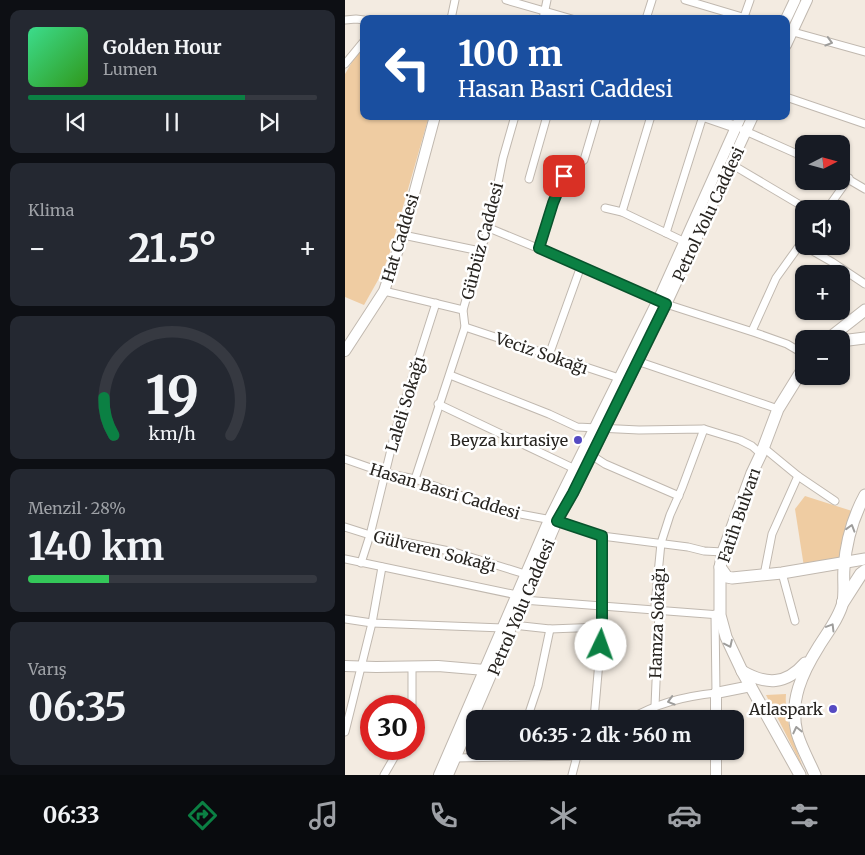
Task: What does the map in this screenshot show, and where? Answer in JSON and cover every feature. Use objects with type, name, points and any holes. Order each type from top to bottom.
[{"type":"highway","points":[[843,602],[861,574],[865,571]]},
{"type":"main road","points":[[788,15],[795,0]]},
{"type":"main road","points":[[790,29],[807,0]]},
{"type":"main road","name":"Hat Caddesi","points":[[345,351],[384,291],[403,235],[434,120]]},
{"type":"main road","points":[[715,120],[736,127]]},
{"type":"main road","name":"Petrol Yolu Caddesi","points":[[439,775],[522,596],[575,469],[637,361],[685,242],[739,120]]},
{"type":"main road","name":"Petrol Yolu Caddesi","points":[[522,596],[525,574],[591,455],[619,378],[662,302],[751,120]]},
{"type":"main road","points":[[839,330],[865,310]]},
{"type":"main road","points":[[850,340],[865,338]]},
{"type":"main road","name":"Fatih Bulvarı","points":[[795,382],[778,409],[763,451],[751,473],[723,552],[720,567],[718,614],[742,672],[800,775]]},
{"type":"main road","points":[[815,775],[797,734],[794,706],[796,693],[804,672],[838,615],[843,602],[845,563],[851,528],[865,494]]},
{"type":"main road","points":[[720,567],[727,577],[732,578],[782,573],[865,559]]},
{"type":"main road","points":[[742,672],[759,680],[778,680],[799,670],[816,650]]},
{"type":"main road","points":[[345,666],[438,666],[489,670]]},
{"type":"main road","name":"Petrol Yolu Caddesi","points":[[448,775],[489,670]]},
{"type":"main road","points":[[716,710],[716,693],[751,686]]},
{"type":"main road","points":[[716,760],[716,775]]},
{"type":"street","points":[[452,15],[455,0]]},
{"type":"street","points":[[506,0],[544,15],[547,0]]},
{"type":"street","points":[[647,15],[652,0]]},
{"type":"street","points":[[685,0],[701,2],[738,15]]},
{"type":"street","points":[[748,15],[750,0]]},
{"type":"street","points":[[345,20],[360,20]]},
{"type":"street","points":[[790,31],[864,49]]},
{"type":"street","points":[[345,64],[360,46]]},
{"type":"street","points":[[790,98],[865,124]]},
{"type":"street","name":"Gürbüz Caddesi","points":[[415,478],[465,327],[463,310],[479,250],[489,228],[503,158],[514,120]]},
{"type":"street","points":[[529,180],[546,120]]},
{"type":"street","points":[[539,248],[553,203],[564,176],[584,160],[596,120]]},
{"type":"street","points":[[623,212],[650,120]]},
{"type":"street","points":[[666,233],[702,120]]},
{"type":"street","points":[[736,127],[795,153]]},
{"type":"street","points":[[731,164],[795,202]]},
{"type":"street","points":[[850,179],[865,189]]},
{"type":"street","points":[[605,208],[623,212],[685,242]]},
{"type":"street","points":[[489,228],[662,302],[752,331],[795,349]]},
{"type":"street","points":[[403,235],[479,250]]},
{"type":"street","points":[[752,331],[776,278],[795,254]]},
{"type":"street","points":[[821,255],[865,284]]},
{"type":"street","points":[[549,355],[581,266]]},
{"type":"street","points":[[384,291],[463,310]]},
{"type":"street","name":"Laleli Sokağı","points":[[361,563],[370,535],[397,425],[436,303]]},
{"type":"street","name":"Veciz Sokağı","points":[[465,327],[619,378]]},
{"type":"street","points":[[637,361],[778,409]]},
{"type":"street","points":[[450,375],[549,414],[577,428],[639,430],[704,429],[740,440],[763,451],[835,501]]},
{"type":"street","points":[[438,404],[575,469]]},
{"type":"street","name":"Hamza Sokağı","points":[[655,706],[659,611],[655,605],[661,543],[704,429]]},
{"type":"street","points":[[591,455],[605,464],[679,496]]},
{"type":"street","name":"Hasan Basri Caddesi","points":[[345,459],[385,473],[415,478],[504,511],[553,521],[602,536],[723,552]]},
{"type":"street","points":[[764,575],[772,534],[798,476]]},
{"type":"street","name":"Gülveren Sokağı","points":[[345,527],[370,535],[454,552],[525,574]]},
{"type":"street","points":[[596,710],[602,627],[602,536]]},
{"type":"street","points":[[345,559],[522,596],[601,606],[718,614],[716,693],[690,696],[647,710]]},
{"type":"street","points":[[345,732],[362,667],[383,568]]},
{"type":"street","points":[[782,573],[795,621]]},
{"type":"street","points":[[345,619],[372,623],[508,626],[550,629],[602,627]]},
{"type":"street","points":[[530,710],[538,686],[550,629]]},
{"type":"street","points":[[411,667],[412,695]]},
{"type":"street","points":[[455,758],[466,757]]},
{"type":"street","points":[[384,775],[393,760]]},
{"type":"street","points":[[572,775],[576,760]]},
{"type":"shaded area","points":[[360,52],[360,120],[428,120],[390,252],[382,273],[364,305],[345,297],[345,74],[356,55]]},
{"type":"shaded area","points":[[805,496],[852,511],[843,559],[804,567],[795,509]]},
{"type":"shaded area","points":[[786,694],[788,722],[803,768],[766,695]]},
{"type":"place","name":"Beyza kırtasiye","points":[[578,440]]},
{"type":"place","name":"Atlaspark","points":[[833,709]]},
{"type":"route","points":[[564,176],[553,203],[539,248],[666,304],[573,493],[557,521],[602,536],[601,645]]}]
